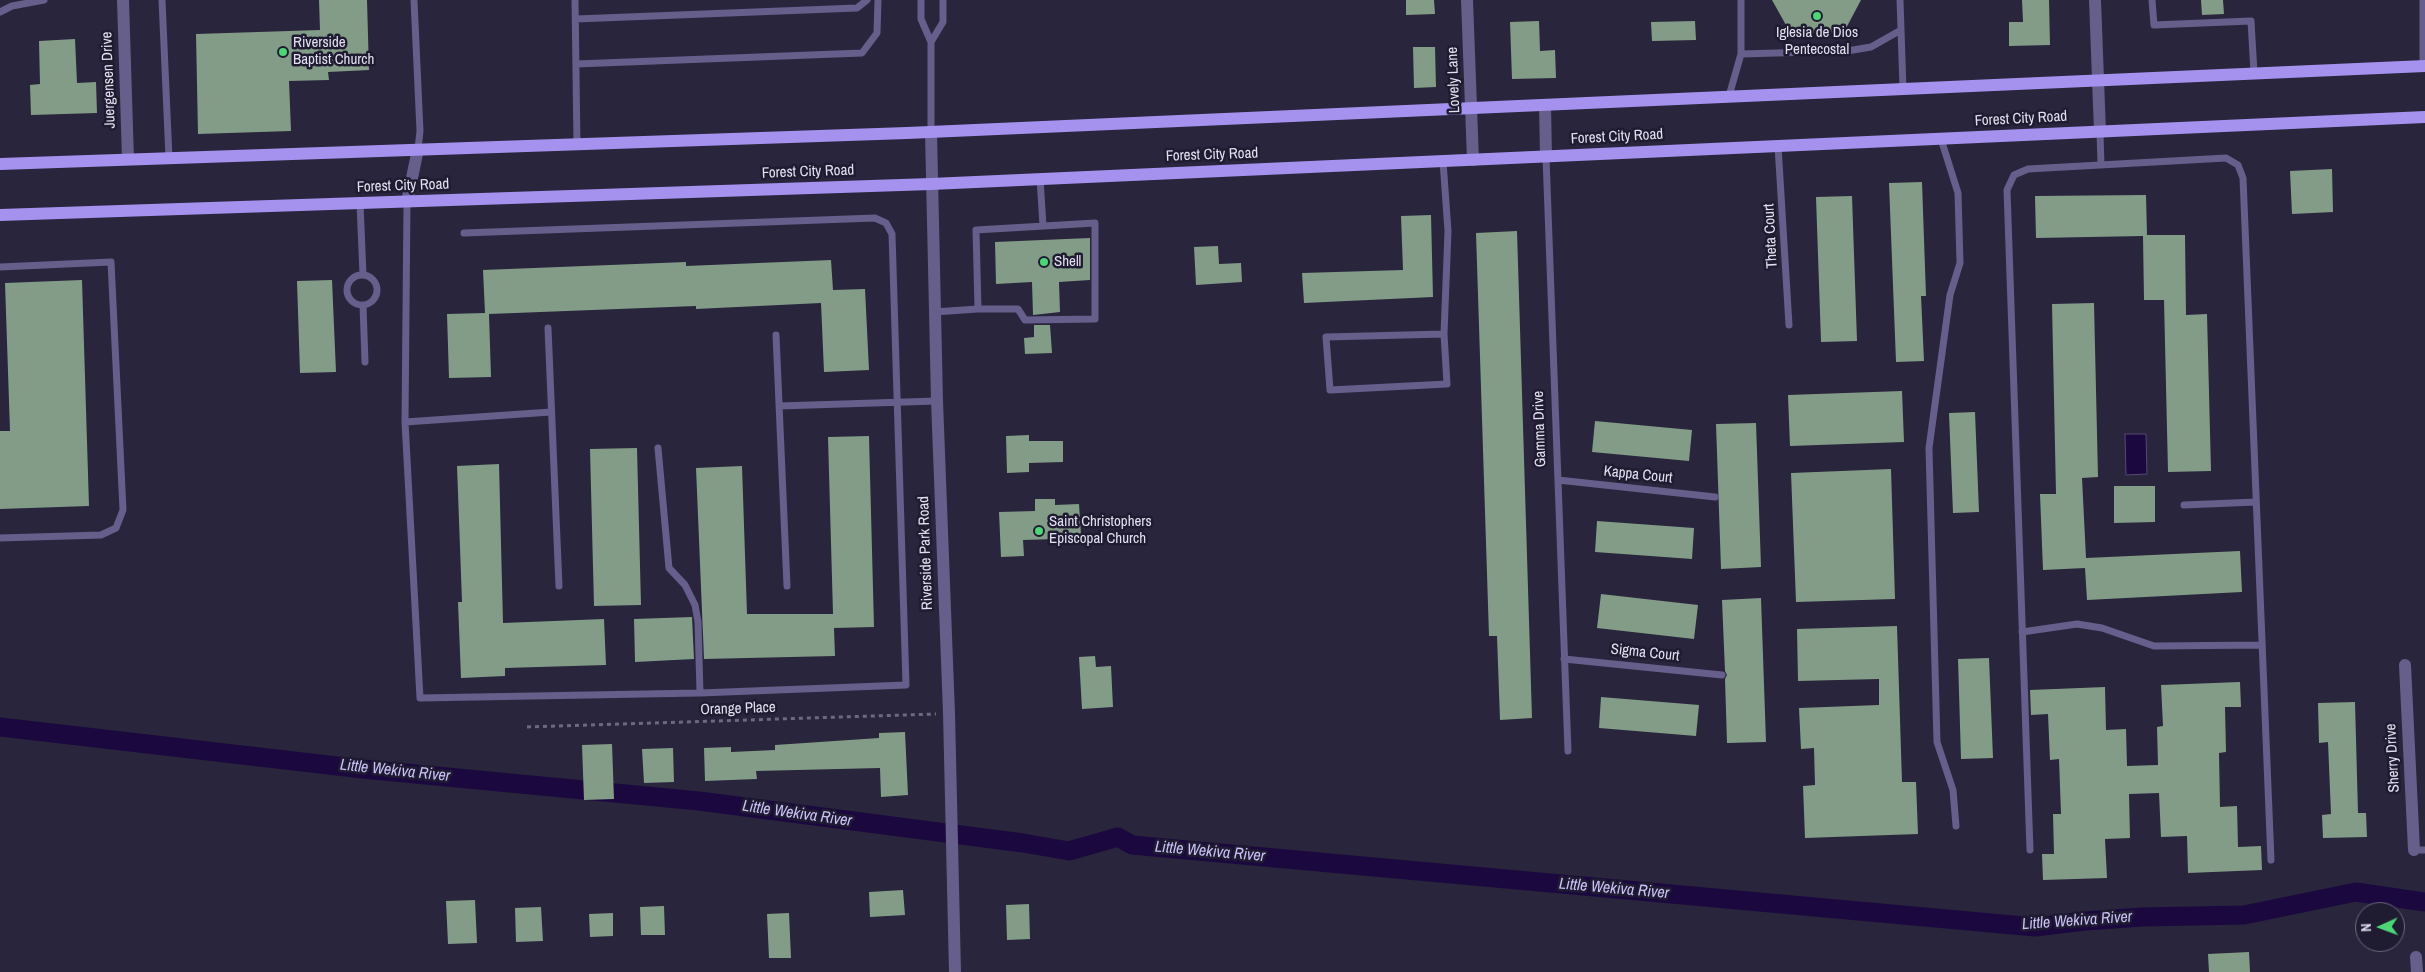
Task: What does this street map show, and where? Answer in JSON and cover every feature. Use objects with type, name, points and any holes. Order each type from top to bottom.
[{"type":"main road","points":[[0,164],[931,132],[2424,66]]},
{"type":"main road","name":"Forest City Road","points":[[0,216],[931,184],[2425,117]]},
{"type":"street","name":"Juergensen Drive","points":[[123,0],[128,159]]},
{"type":"street","name":"Lovely Lane","points":[[1467,0],[1473,160]]},
{"type":"street","points":[[2095,0],[2100,132]]},
{"type":"street","name":"Gamma Drive","points":[[1545,105],[1546,157]]},
{"type":"street","name":"Riverside Park Road","points":[[931,132],[934,312],[949,713],[955,972]]},
{"type":"street","points":[[407,202],[418,150]]},
{"type":"street","name":"Sherry Drive","points":[[2405,665],[2419,850]]},
{"type":"street","points":[[2416,957],[2417,972]]},
{"type":"lane","points":[[0,12],[12,6],[44,0]]},
{"type":"lane","points":[[162,0],[169,158]]},
{"type":"lane","points":[[414,0],[420,131],[418,150]]},
{"type":"lane","points":[[575,0],[577,144]]},
{"type":"lane","points":[[576,19],[858,8],[867,0]]},
{"type":"lane","points":[[576,64],[862,53],[877,33],[878,0]]},
{"type":"lane","points":[[921,0],[921,19],[931,42],[931,132]]},
{"type":"lane","points":[[931,42],[943,22],[943,0]]},
{"type":"lane","points":[[1729,96],[1741,54],[1741,0]]},
{"type":"lane","points":[[1900,0],[1903,89]]},
{"type":"lane","points":[[2152,0],[2154,26],[2251,20],[2254,73]]},
{"type":"lane","points":[[2423,0],[2424,66]]},
{"type":"lane","points":[[1741,54],[1847,51],[1871,46],[1901,30]]},
{"type":"lane","points":[[2100,132],[2101,165]]},
{"type":"lane","points":[[1940,139],[1958,193],[1960,263],[1950,295],[1929,448],[1937,742],[1953,790],[1956,826]]},
{"type":"lane","name":"Theta Court","points":[[1778,146],[1789,325]]},
{"type":"lane","name":"Gamma Drive","points":[[1546,157],[1568,751]]},
{"type":"lane","points":[[2030,850],[2007,190],[2014,175],[2028,170],[2226,158],[2238,165],[2244,178],[2270,860]]},
{"type":"lane","points":[[1444,161],[1448,231],[1444,334],[1447,384],[1330,390],[1326,337],[1444,334]]},
{"type":"lane","points":[[1040,178],[1043,226]]},
{"type":"lane","points":[[407,202],[405,422],[420,698],[700,693],[906,686],[892,234],[886,223],[875,218],[464,233]]},
{"type":"lane","points":[[360,203],[363,275]]},
{"type":"lane","points":[[934,312],[1018,308],[1025,320],[1095,319],[1095,223],[976,230],[978,309]]},
{"type":"lane","points":[[0,267],[111,262],[123,510],[116,528],[101,535],[0,538]]},
{"type":"lane","points":[[363,275],[372,279],[377,287],[372,301],[363,305],[350,300],[347,290],[350,281],[363,275]]},
{"type":"lane","points":[[363,305],[365,362]]},
{"type":"lane","points":[[548,328],[559,586]]},
{"type":"lane","points":[[776,336],[787,586]]},
{"type":"lane","points":[[778,406],[937,401]]},
{"type":"lane","points":[[405,422],[551,412]]},
{"type":"lane","points":[[658,448],[669,568],[685,585],[695,605],[698,622],[700,693]]},
{"type":"lane","name":"Kappa Court","points":[[1558,480],[1715,497]]},
{"type":"lane","points":[[2184,506],[2256,502]]},
{"type":"lane","points":[[2022,632],[2077,624],[2102,628],[2154,646],[2262,645]]},
{"type":"lane","name":"Sigma Court","points":[[1564,659],[1722,675]]},
{"type":"path","name":"Orange Place","points":[[527,727],[949,713]]},
{"type":"shaded area","points":[[2125,434],[2146,434],[2147,474],[2126,475]]},
{"type":"building","name":"Riverside Baptist Church","points":[[319,0],[367,0],[369,70],[328,72],[329,80],[289,81],[291,131],[198,134],[196,34],[320,30]]},
{"type":"building","points":[[1406,0],[1434,0],[1435,14],[1406,15]]},
{"type":"building","name":"Iglesia de Dios Pentecostal","points":[[1772,0],[1861,0],[1844,32],[1791,34]]},
{"type":"building","points":[[2022,0],[2049,0],[2050,45],[2009,46],[2009,22],[2023,22]]},
{"type":"building","points":[[2201,0],[2223,0],[2224,14],[2202,15]]},
{"type":"building","points":[[1539,21],[1540,51],[1555,50],[1556,78],[1512,79],[1510,22]]},
{"type":"building","points":[[1695,21],[1696,40],[1652,41],[1651,22]]},
{"type":"building","points":[[75,39],[77,83],[96,82],[97,113],[31,115],[30,85],[40,84],[39,41]]},
{"type":"building","points":[[1413,47],[1435,47],[1436,87],[1414,88]]},
{"type":"building","points":[[2332,169],[2333,212],[2292,214],[2290,171]]},
{"type":"building","points":[[1922,182],[1926,296],[1921,296],[1924,361],[1896,362],[1889,183]]},
{"type":"building","points":[[2146,195],[2147,235],[2185,235],[2186,315],[2207,314],[2211,471],[2168,472],[2164,300],[2144,300],[2143,236],[2036,238],[2035,196]]},
{"type":"building","points":[[1852,196],[1857,341],[1821,342],[1816,197]]},
{"type":"building","points":[[1431,215],[1433,297],[1304,303],[1302,273],[1403,270],[1401,216]]},
{"type":"building","points":[[1517,231],[1532,718],[1500,720],[1497,636],[1489,636],[1476,233]]},
{"type":"building","points":[[1090,238],[1090,280],[1059,282],[1060,312],[1033,315],[1032,282],[996,284],[995,242]]},
{"type":"building","points":[[1218,246],[1219,264],[1241,263],[1242,282],[1196,285],[1194,247]]},
{"type":"building","points":[[831,260],[833,290],[865,289],[869,370],[824,372],[821,303],[696,309],[696,306],[489,314],[491,377],[449,378],[447,314],[485,313],[483,270],[686,262],[686,266]]},
{"type":"building","points":[[82,280],[89,506],[0,509],[0,431],[10,431],[5,283]]},
{"type":"building","points":[[332,280],[336,372],[300,373],[297,281]]},
{"type":"building","points":[[2094,303],[2098,477],[2082,478],[2086,558],[2240,551],[2242,592],[2087,600],[2085,568],[2043,570],[2040,494],[2056,494],[2052,304]]},
{"type":"building","points":[[1034,325],[1050,325],[1052,353],[1025,354],[1024,338],[1034,337]]},
{"type":"building","points":[[1902,391],[1904,442],[1790,446],[1788,395]]},
{"type":"building","points":[[1975,412],[1979,512],[1953,513],[1949,413]]},
{"type":"building","points":[[1595,421],[1692,430],[1689,461],[1592,452]]},
{"type":"building","points":[[1756,423],[1761,567],[1721,569],[1716,424]]},
{"type":"building","points":[[1029,435],[1029,441],[1063,441],[1063,462],[1029,463],[1029,472],[1007,473],[1006,436]]},
{"type":"building","points":[[869,436],[874,627],[834,628],[835,656],[704,659],[696,468],[742,466],[747,614],[833,614],[828,437]]},
{"type":"building","points":[[637,448],[641,605],[594,606],[590,449]]},
{"type":"building","points":[[499,464],[503,623],[604,619],[606,665],[505,668],[505,676],[461,678],[458,602],[462,602],[457,466]]},
{"type":"building","points":[[1891,469],[1895,599],[1796,602],[1791,473]]},
{"type":"building","points":[[2114,486],[2155,486],[2155,522],[2114,523]]},
{"type":"building","points":[[1035,499],[1055,499],[1055,505],[1079,504],[1081,535],[1056,536],[1056,539],[1023,540],[1024,556],[1001,557],[999,512],[1035,511]]},
{"type":"building","points":[[1597,521],[1694,528],[1692,559],[1595,552]]},
{"type":"building","points":[[1601,594],[1698,605],[1694,639],[1597,628]]},
{"type":"building","points":[[1761,598],[1766,742],[1727,743],[1725,679],[1727,675],[1725,671],[1722,600]]},
{"type":"building","points":[[692,617],[694,659],[635,662],[634,619]]},
{"type":"building","points":[[1897,626],[1902,782],[1916,782],[1918,834],[1805,838],[1803,786],[1815,785],[1814,748],[1801,749],[1799,708],[1879,705],[1879,679],[1798,681],[1797,629]]},
{"type":"building","points":[[1095,656],[1096,667],[1111,666],[1113,707],[1082,709],[1079,657]]},
{"type":"building","points":[[1989,658],[1993,758],[1961,759],[1958,659]]},
{"type":"building","points":[[2240,682],[2241,707],[2225,707],[2226,752],[2219,753],[2220,807],[2237,806],[2238,847],[2261,846],[2262,870],[2188,873],[2187,836],[2161,837],[2159,793],[2129,794],[2130,838],[2105,839],[2107,878],[2043,880],[2042,854],[2054,854],[2053,814],[2061,814],[2059,759],[2050,760],[2048,714],[2031,715],[2030,690],[2105,687],[2106,730],[2126,729],[2127,766],[2158,765],[2157,727],[2163,726],[2161,685]]},
{"type":"building","points":[[1601,697],[1699,705],[1696,736],[1599,728]]},
{"type":"building","points":[[2355,702],[2358,813],[2366,813],[2367,837],[2323,838],[2322,815],[2331,814],[2328,742],[2319,743],[2318,703]]},
{"type":"building","points":[[905,732],[908,795],[881,797],[880,768],[756,771],[757,779],[705,781],[704,748],[731,747],[731,752],[775,750],[775,745],[879,738],[879,733]]},
{"type":"building","points":[[612,744],[614,799],[584,800],[582,745]]},
{"type":"building","points":[[673,748],[674,782],[644,783],[642,749]]},
{"type":"building","points":[[903,890],[905,915],[870,917],[869,892]]},
{"type":"building","points":[[475,900],[477,943],[448,944],[446,901]]},
{"type":"building","points":[[1029,904],[1030,939],[1007,940],[1006,905]]},
{"type":"building","points":[[664,906],[665,935],[641,935],[640,907]]},
{"type":"building","points":[[541,907],[543,941],[516,942],[515,908]]},
{"type":"building","points":[[613,913],[613,936],[590,937],[589,914]]},
{"type":"building","points":[[789,913],[791,958],[769,958],[767,914]]},
{"type":"building","points":[[2249,952],[2250,972],[2209,972],[2208,954]]},
{"type":"waterway","name":"Little Wekiva River","points":[[0,727],[363,769],[699,801],[1023,843],[1069,851],[1118,837],[1132,845],[2035,927],[2143,917],[2244,915],[2356,892],[2425,902]]},
{"type":"place","name":"Iglesia de Dios Pentecostal","points":[[1817,16]]},
{"type":"place","name":"Riverside Baptist Church","points":[[283,52]]},
{"type":"place","name":"Shell","points":[[1044,262]]},
{"type":"place","name":"Saint Christophers Episcopal Church","points":[[1039,531]]}]
